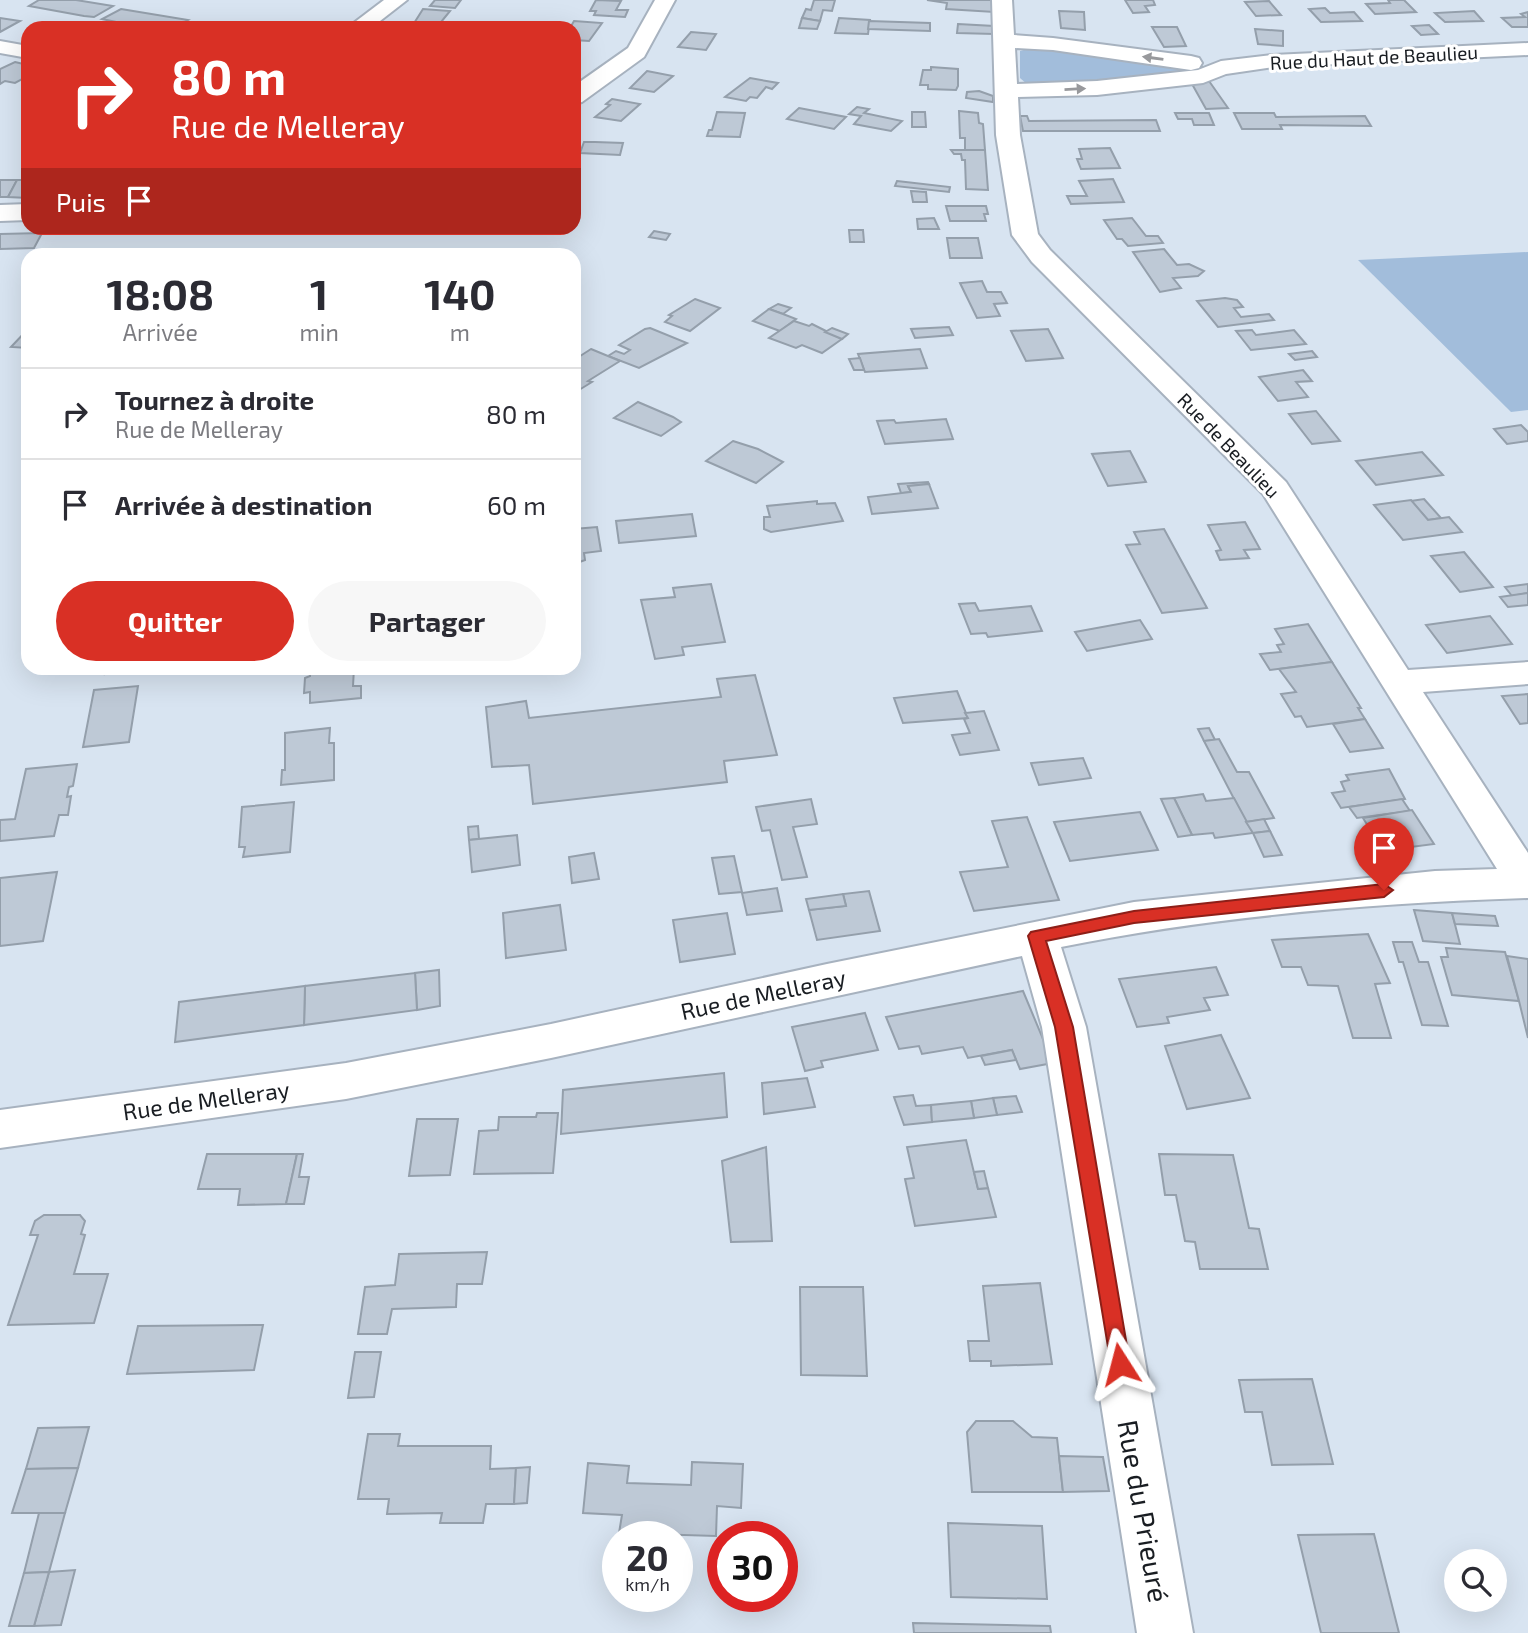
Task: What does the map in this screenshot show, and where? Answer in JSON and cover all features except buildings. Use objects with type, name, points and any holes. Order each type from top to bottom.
[{"type":"street","points":[[367,21],[397,0]]},
{"type":"street","points":[[581,92],[636,52],[665,0]]},
{"type":"street","name":"Rue de Beaulieu","points":[[1002,0],[1006,41],[1008,135],[1025,235],[1041,256],[1275,489],[1527,883]]},
{"type":"street","name":"Rue du Haut de Beaulieu","points":[[1006,41],[1053,44],[1221,68],[1273,61],[1528,49]]},
{"type":"street","points":[[0,47],[21,51]]},
{"type":"street","name":"Rue du Haut de Beaulieu","points":[[1006,91],[1097,88],[1203,76],[1221,68]]},
{"type":"street","points":[[0,213],[21,212]]},
{"type":"street","points":[[1398,682],[1528,673]]},
{"type":"street","name":"Rue de Melleray","points":[[0,1129],[346,1081],[551,1041],[1134,917],[1435,886],[1527,883]]},
{"type":"street","name":"Rue du Prieuré","points":[[1037,936],[1064,1027],[1165,1633]]},
{"type":"shaded area","points":[[1034,47],[1193,66],[1199,71],[1099,83],[1028,85],[1020,78],[1020,51]]},
{"type":"shaded area","points":[[1528,252],[1528,410],[1511,412],[1358,260]]},
{"type":"route","points":[[1120,1364],[1064,1027],[1037,936],[1134,917],[1384,890]]}]
